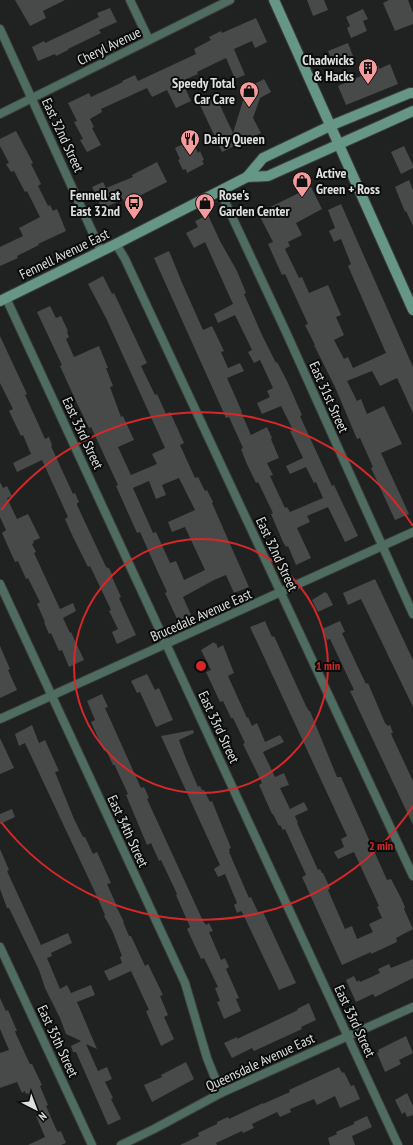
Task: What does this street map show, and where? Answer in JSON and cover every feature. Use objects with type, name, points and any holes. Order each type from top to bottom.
[{"type":"main road","points":[[274,0],[413,310]]},
{"type":"main road","name":"Fennell Avenue East","points":[[3,300],[247,177],[263,158],[330,126],[413,93]]},
{"type":"main road","name":"Fennell Avenue East","points":[[247,177],[268,176],[413,111]]},
{"type":"street","points":[[130,0],[149,40]]},
{"type":"street","name":"Cheryl Avenue","points":[[0,114],[230,0]]},
{"type":"street","name":"East 32nd Street","points":[[0,29],[101,251]]},
{"type":"street","name":"East 31st Street","points":[[220,191],[286,332],[413,614]]},
{"type":"street","name":"East 32nd Street","points":[[116,244],[125,259],[413,876]]},
{"type":"street","name":"East 33rd Street","points":[[3,300],[166,645],[398,1145]]},
{"type":"street","name":"Brucedale Avenue East","points":[[0,720],[413,532]]},
{"type":"street","name":"East 34th Street","points":[[0,584],[51,697],[185,983],[207,1058],[222,1092]]},
{"type":"street","name":"East 35th Street","points":[[0,947],[92,1145]]},
{"type":"street","name":"Queensdale Avenue East","points":[[121,1145],[222,1092],[413,1007]]},
{"type":"building","points":[[15,0],[65,0],[43,11],[46,18],[30,26]]},
{"type":"building","points":[[307,0],[324,0],[328,10],[313,16]]},
{"type":"building","points":[[389,0],[408,0],[413,13],[413,24],[395,31],[383,3]]},
{"type":"building","points":[[110,8],[117,22],[99,30],[101,33],[56,56],[55,54],[38,61],[32,47],[44,41],[45,43],[99,17],[97,13]]},
{"type":"building","points":[[363,9],[368,19],[363,21],[367,31],[351,38],[347,28],[350,26],[346,17]]},
{"type":"building","points":[[256,18],[267,42],[255,48],[252,41],[234,49],[245,75],[235,79],[226,58],[197,72],[198,74],[182,81],[191,101],[176,108],[167,90],[152,97],[147,88],[101,109],[102,112],[90,119],[94,127],[92,128],[101,145],[87,152],[80,140],[83,139],[74,122],[77,121],[68,103],[89,93],[91,97],[135,75],[138,81],[196,54],[194,49],[211,40],[209,37]]},
{"type":"building","points":[[348,43],[353,56],[333,64],[328,51]]},
{"type":"building","name":"Chadwicks & Hacks","points":[[390,64],[398,84],[346,105],[338,86],[361,76],[360,72],[378,65],[379,69]]},
{"type":"building","points":[[264,79],[271,92],[260,98],[253,118],[261,133],[222,152],[200,105],[216,97],[233,133],[247,88]]},
{"type":"building","points":[[16,131],[33,163],[31,164],[41,184],[38,186],[48,206],[50,205],[53,211],[57,209],[66,231],[38,244],[39,245],[17,256],[18,258],[0,266],[0,247],[23,236],[19,228],[40,217],[27,191],[25,192],[14,171],[11,172],[6,164],[9,163],[0,146],[0,139]]},
{"type":"building","name":"Dairy Queen","points":[[192,140],[198,153],[200,151],[204,164],[187,173],[186,169],[183,170],[178,160],[180,159],[175,148]]},
{"type":"building","points":[[404,146],[413,168],[401,174],[391,152]]},
{"type":"building","points":[[157,162],[167,182],[141,195],[124,202],[123,199],[102,209],[92,187],[103,182],[106,188],[133,177],[132,175]]},
{"type":"building","points":[[409,180],[413,190],[413,226],[406,211],[405,212],[395,187]]},
{"type":"building","points":[[311,187],[322,209],[296,223],[302,235],[288,242],[290,246],[285,249],[299,278],[302,277],[309,293],[328,285],[341,315],[336,317],[344,335],[334,340],[344,359],[348,357],[353,368],[386,353],[348,266],[351,264],[341,239],[334,242],[329,231],[335,228],[328,210],[341,204],[413,367],[413,413],[397,378],[380,386],[372,371],[347,381],[357,401],[361,399],[367,414],[384,406],[402,444],[381,453],[409,514],[395,520],[371,468],[373,467],[360,438],[357,439],[335,387],[305,325],[308,324],[285,274],[282,275],[268,244],[273,242],[258,213]]},
{"type":"building","points":[[208,215],[220,241],[237,271],[246,293],[244,294],[262,335],[287,381],[302,415],[300,416],[332,486],[334,485],[358,536],[345,542],[328,507],[307,516],[310,522],[297,528],[311,558],[296,565],[288,546],[286,547],[283,542],[271,514],[273,513],[258,482],[256,483],[246,462],[241,449],[243,448],[229,417],[226,418],[154,258],[169,251],[203,330],[212,326],[224,351],[221,352],[228,368],[240,363],[244,371],[227,378],[251,435],[267,427],[272,438],[271,439],[279,458],[267,463],[273,475],[270,476],[285,508],[287,507],[290,512],[323,498],[316,482],[314,483],[306,467],[290,474],[286,466],[303,458],[290,431],[293,430],[281,406],[262,414],[257,403],[270,397],[267,391],[273,388],[260,360],[254,363],[248,352],[252,350],[235,315],[218,323],[214,314],[233,304],[205,242],[194,248],[186,233],[198,227],[195,221]]},
{"type":"building","points":[[103,276],[112,294],[114,293],[147,363],[141,366],[155,395],[157,394],[166,414],[170,412],[184,443],[180,445],[195,478],[198,477],[205,491],[207,490],[213,502],[212,503],[249,587],[234,593],[226,575],[214,580],[183,597],[191,615],[178,621],[165,593],[167,592],[140,532],[137,533],[116,486],[118,485],[91,427],[89,428],[75,399],[60,366],[62,365],[37,312],[50,306],[56,318],[61,316],[68,331],[69,337],[66,339],[74,357],[99,346],[108,368],[106,368],[113,386],[110,387],[121,417],[123,416],[134,440],[118,447],[131,475],[157,464],[152,454],[165,448],[106,318],[88,284]],"holes":[[[179,478],[195,510],[168,522],[172,532],[185,527],[205,570],[184,580],[176,561],[170,563],[156,532],[153,533],[133,488],[149,481],[156,499],[166,495],[162,485]]]},
{"type":"building","points":[[0,336],[27,394],[25,395],[45,439],[49,437],[51,446],[73,494],[75,493],[79,502],[77,505],[106,567],[109,568],[113,576],[112,577],[121,597],[119,598],[136,635],[117,644],[112,632],[118,629],[109,611],[111,610],[90,566],[88,567],[73,537],[65,519],[68,517],[42,460],[17,472],[13,463],[31,454],[23,435],[21,436],[9,411],[13,409],[0,383]]},
{"type":"building","points":[[0,482],[3,488],[7,486],[12,496],[7,498],[17,519],[28,514],[40,538],[33,541],[34,543],[32,544],[36,552],[34,553],[60,609],[73,603],[76,611],[63,618],[84,660],[69,667],[62,650],[59,651],[51,633],[49,634],[37,604],[40,602],[28,578],[26,579],[18,561],[15,562],[2,533],[6,530],[0,517]]},
{"type":"building","points":[[375,579],[413,660],[413,707],[361,599],[348,605],[343,593]]},
{"type":"building","points":[[325,592],[333,605],[318,612],[312,600]]},
{"type":"building","points":[[265,621],[272,637],[274,636],[306,706],[310,711],[337,777],[341,777],[387,880],[391,879],[405,907],[404,909],[413,929],[396,938],[397,942],[342,965],[302,877],[306,875],[285,829],[283,830],[280,825],[279,826],[272,814],[259,785],[262,783],[243,744],[245,743],[223,701],[220,702],[206,672],[211,670],[201,650],[214,642],[218,648],[223,645],[234,673],[228,676],[252,726],[257,723],[265,742],[280,735],[284,742],[263,752],[275,777],[284,773],[289,785],[280,788],[290,809],[304,802],[308,810],[295,816],[297,823],[318,870],[320,869],[323,873],[330,888],[328,890],[345,929],[352,926],[357,939],[373,932],[369,924],[382,918],[377,907],[379,906],[354,852],[338,859],[334,852],[344,847],[341,839],[347,836],[250,627]]},
{"type":"building","points":[[340,621],[345,632],[342,633],[366,684],[368,683],[385,723],[388,726],[390,725],[393,733],[391,733],[392,736],[413,781],[413,825],[350,691],[354,690],[330,639],[327,640],[322,629]]},
{"type":"building","points":[[0,646],[17,690],[0,698]]},
{"type":"building","points":[[147,674],[155,690],[159,688],[173,720],[156,727],[140,692],[137,693],[131,681]]},
{"type":"building","points":[[102,694],[108,707],[105,708],[141,788],[144,787],[145,789],[149,798],[147,799],[203,921],[206,925],[209,923],[213,931],[209,932],[221,960],[225,958],[229,967],[226,969],[239,998],[236,999],[241,1011],[224,1019],[217,1002],[220,1001],[215,988],[218,987],[204,958],[201,959],[187,929],[190,927],[176,895],[177,894],[151,843],[147,845],[126,795],[128,794],[115,765],[113,765],[106,750],[104,751],[91,722],[95,720],[87,701]]},
{"type":"building","points":[[32,725],[39,743],[45,740],[59,771],[55,772],[74,819],[93,854],[97,852],[111,883],[107,884],[129,936],[131,936],[145,966],[148,964],[163,995],[160,996],[168,1015],[164,1017],[174,1039],[161,1046],[146,1011],[149,1010],[131,971],[109,981],[104,971],[122,963],[120,957],[122,956],[94,890],[25,743],[19,746],[15,734]]},
{"type":"building","points":[[193,730],[194,733],[179,740],[186,759],[198,787],[200,786],[202,790],[204,790],[210,802],[212,801],[231,848],[229,849],[229,852],[249,898],[251,897],[259,914],[263,912],[296,983],[279,990],[243,914],[241,911],[237,913],[234,905],[237,903],[225,874],[218,877],[214,869],[220,865],[161,736]]},
{"type":"building","points":[[0,738],[14,768],[0,774]]},
{"type":"building","points":[[12,809],[15,817],[0,824],[0,814]]},
{"type":"building","points":[[0,849],[9,870],[7,871],[41,945],[68,933],[72,943],[51,953],[52,956],[47,958],[60,989],[67,985],[71,993],[91,985],[95,995],[77,1002],[97,1049],[86,1044],[98,1071],[107,1067],[112,1079],[105,1082],[113,1098],[111,1099],[121,1119],[108,1125],[76,1052],[73,1052],[71,1046],[81,1041],[66,1034],[45,988],[39,970],[9,908],[7,908],[0,889]]},
{"type":"building","points":[[413,959],[413,978],[375,997],[373,994],[356,1002],[346,980],[354,976],[357,982],[359,980],[360,982],[380,973],[378,969],[389,964],[391,968]]},
{"type":"building","points":[[0,998],[6,1011],[8,1010],[17,1031],[15,1031],[16,1034],[42,1085],[40,1086],[48,1105],[46,1106],[56,1129],[58,1132],[61,1131],[66,1143],[61,1145],[28,1145],[45,1137],[36,1116],[39,1115],[28,1093],[26,1094],[25,1091],[22,1093],[17,1082],[0,1088],[0,1053],[9,1050],[0,1029]]},
{"type":"building","points":[[309,1003],[316,1020],[301,1027],[302,1029],[254,1051],[252,1048],[232,1058],[224,1043],[237,1037],[237,1039],[298,1010],[297,1009]]},
{"type":"building","points":[[406,1036],[413,1053],[399,1060],[401,1064],[385,1072],[377,1053],[379,1052],[378,1050]]},
{"type":"building","points":[[186,1062],[194,1079],[152,1102],[144,1085],[162,1077],[161,1075]]},
{"type":"building","points":[[339,1067],[342,1073],[344,1072],[351,1086],[354,1085],[360,1099],[340,1108],[335,1096],[317,1105],[314,1099],[290,1109],[291,1112],[280,1117],[277,1112],[252,1124],[254,1128],[243,1133],[242,1131],[216,1143],[217,1145],[180,1145],[199,1136],[198,1133],[217,1124],[217,1122],[228,1117],[229,1119],[290,1092],[289,1090]]},
{"type":"building","points":[[407,1093],[413,1106],[413,1115],[407,1117],[405,1112],[402,1114],[395,1100]]},
{"type":"building","points":[[367,1116],[372,1127],[352,1136],[355,1145],[330,1145],[328,1138],[337,1134],[336,1132]]},
{"type":"place","name":"Chadwicks & Hacks","points":[[368,85]]},
{"type":"place","name":"Speedy Total Car Care","points":[[249,108]]},
{"type":"place","name":"Dairy Queen","points":[[190,156]]},
{"type":"place","name":"Active Green + Ross","points":[[302,198]]},
{"type":"place","name":"Fennell at East 32nd","points":[[134,220]]},
{"type":"place","name":"Rose's Garden Center","points":[[205,220]]}]
